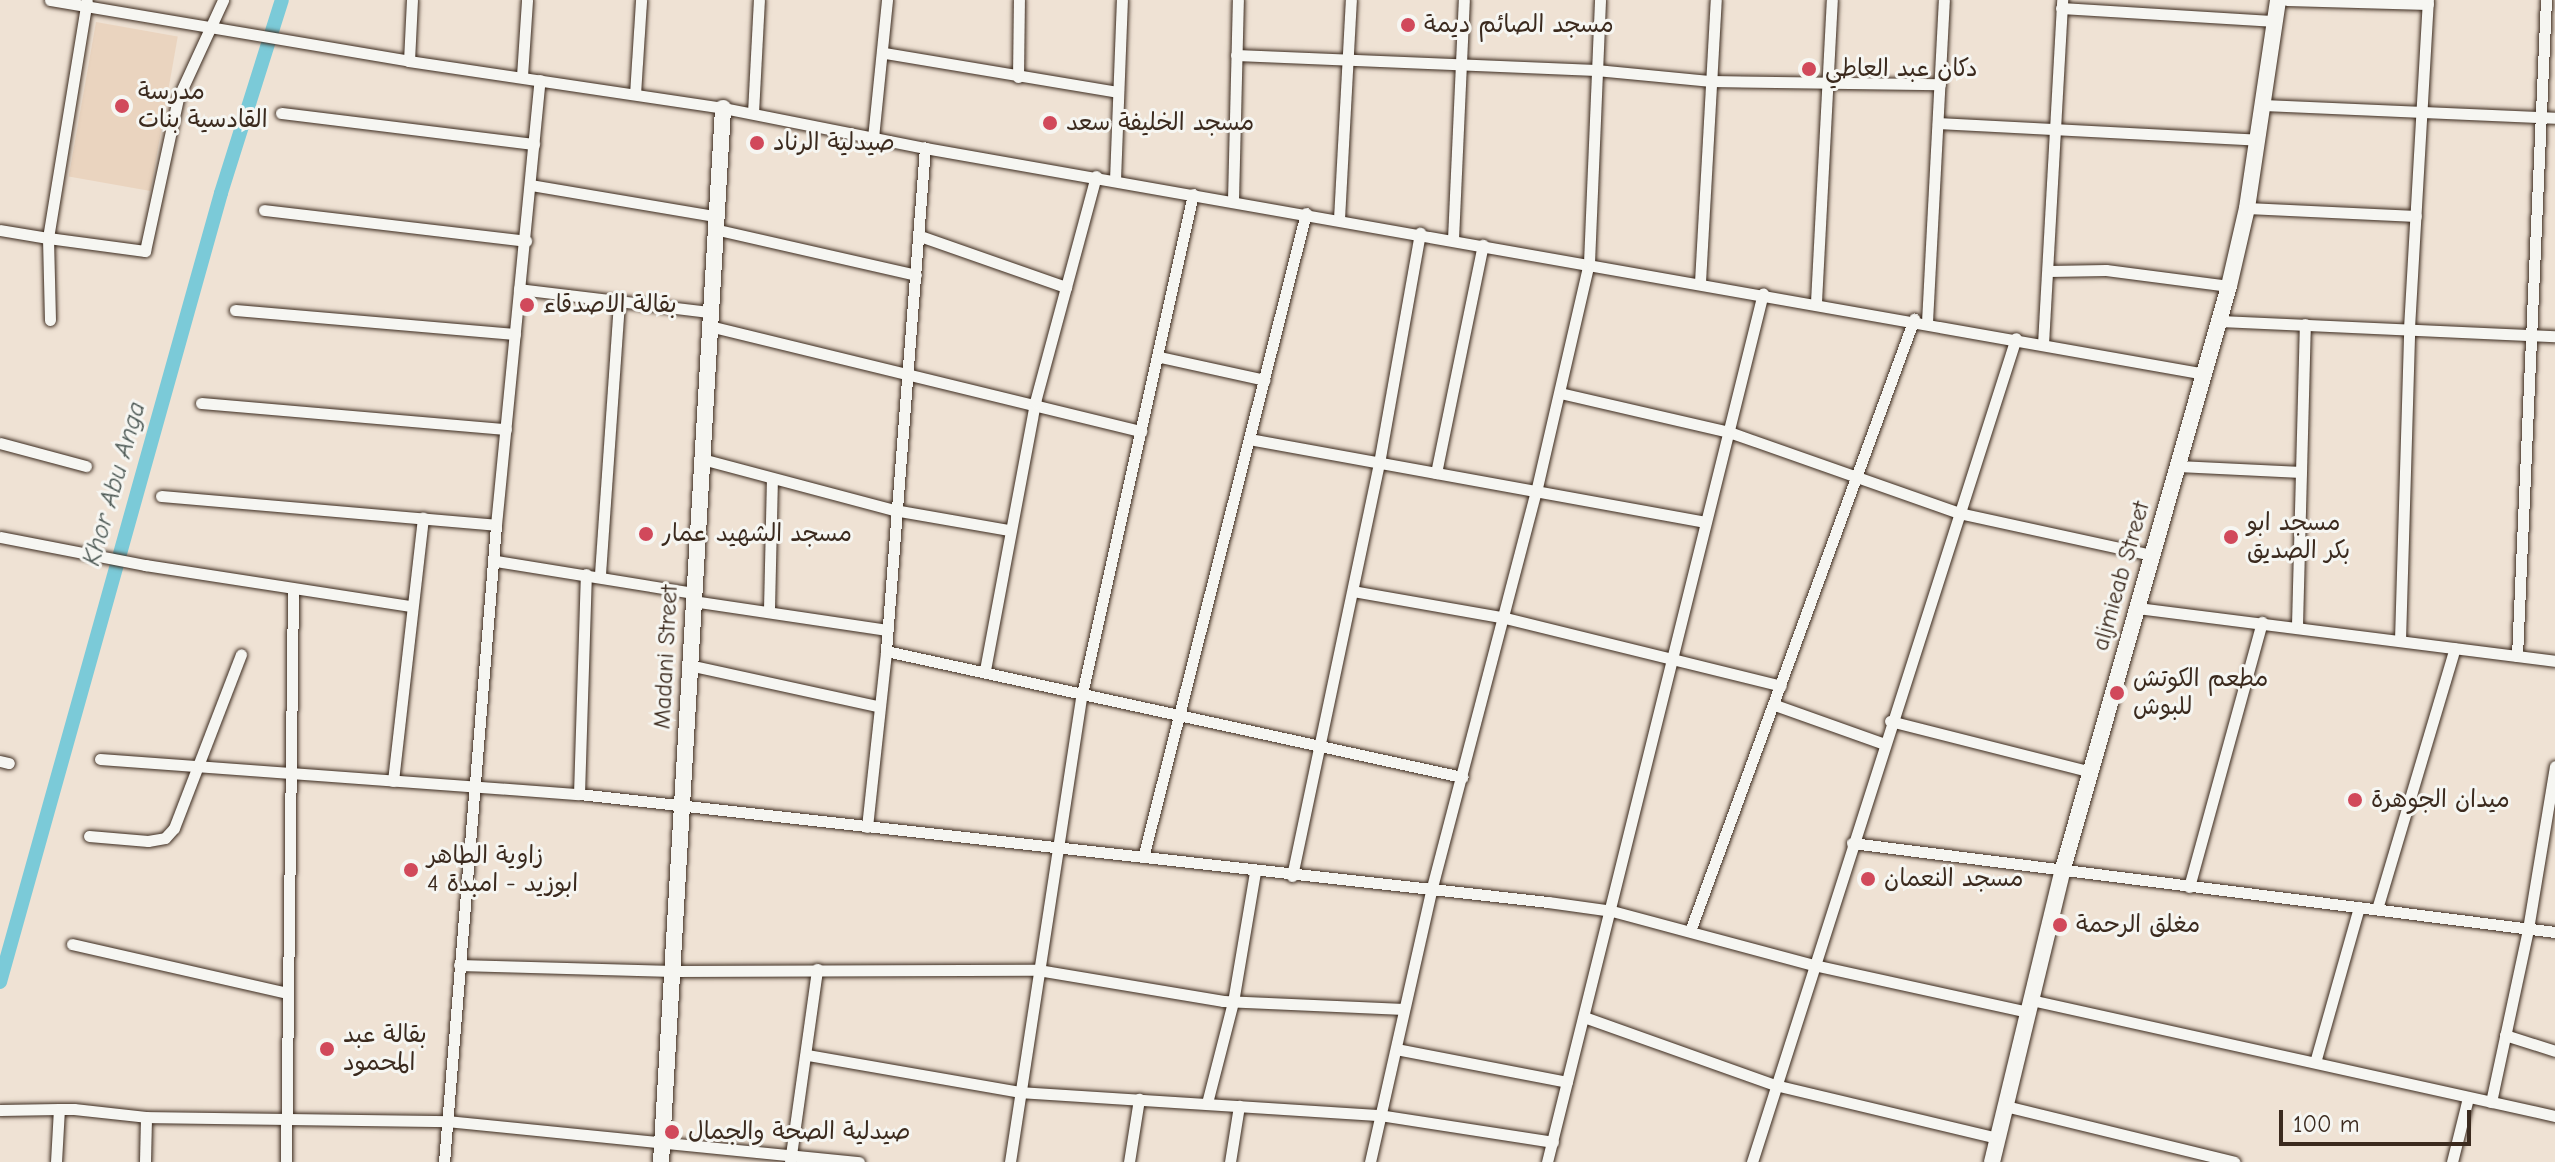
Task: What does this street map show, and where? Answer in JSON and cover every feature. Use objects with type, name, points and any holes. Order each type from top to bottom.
[{"type":"street","points":[[50,0],[87,3],[409,61],[753,113],[925,148],[1914,319],[2205,374]]},
{"type":"street","points":[[0,230],[145,251],[178,98],[223,0]]},
{"type":"street","points":[[409,61],[412,0]]},
{"type":"street","points":[[522,76],[527,0]]},
{"type":"street","points":[[635,94],[641,0]]},
{"type":"street","points":[[753,113],[759,0]]},
{"type":"street","points":[[873,138],[885,53],[887,0]]},
{"type":"street","points":[[1018,77],[1019,0]]},
{"type":"street","points":[[1115,180],[1122,0]]},
{"type":"street","points":[[1233,200],[1238,0]]},
{"type":"street","points":[[1339,219],[1351,0]]},
{"type":"street","points":[[1453,239],[1464,0]]},
{"type":"street","points":[[1370,1162],[1431,891],[1536,492],[1589,263],[1600,0]]},
{"type":"street","points":[[1700,282],[1716,0]]},
{"type":"street","points":[[1816,302],[1830,84],[1832,0]]},
{"type":"street","points":[[1927,322],[1944,0]]},
{"type":"street","name":"aljmieab Street","points":[[1992,1162],[2062,872],[2229,286],[2247,208],[2278,0]]},
{"type":"street","points":[[2287,0],[2428,2],[2409,328],[2400,640]]},
{"type":"street","points":[[2517,656],[2546,0]]},
{"type":"street","points":[[50,320],[48,238],[87,3]]},
{"type":"street","points":[[2043,344],[2062,4],[2276,21]]},
{"type":"street","points":[[885,53],[1118,92]]},
{"type":"street","points":[[1236,55],[1596,70],[1711,81],[1940,84]]},
{"type":"street","points":[[444,1162],[496,561],[496,525],[540,80]]},
{"type":"street","points":[[2263,105],[2555,118]]},
{"type":"street","name":"Madani Street","points":[[661,1162],[723,108]]},
{"type":"street","points":[[281,113],[534,144]]},
{"type":"street","points":[[1938,123],[2258,140]]},
{"type":"street","points":[[867,827],[877,706],[886,651],[894,510],[920,236],[925,148]]},
{"type":"street","points":[[985,670],[1035,402],[1096,176]]},
{"type":"street","points":[[531,185],[714,222],[916,275]]},
{"type":"street","points":[[1010,1162],[1082,694],[1160,357],[1193,194]]},
{"type":"street","points":[[2247,208],[2416,216]]},
{"type":"street","points":[[264,210],[526,241]]},
{"type":"street","points":[[1144,854],[1306,213]]},
{"type":"street","points":[[1292,876],[1379,463],[1420,233]]},
{"type":"street","points":[[920,236],[1066,287]]},
{"type":"street","points":[[1436,473],[1483,245]]},
{"type":"street","points":[[2049,271],[2106,270],[2229,286]]},
{"type":"street","points":[[519,289],[619,302],[709,319],[1141,431]]},
{"type":"street","points":[[1547,1162],[1612,911],[1763,293]]},
{"type":"street","points":[[600,574],[619,302]]},
{"type":"street","points":[[235,310],[515,334]]},
{"type":"street","points":[[1690,931],[1860,474],[1914,319]]},
{"type":"street","points":[[2220,321],[2555,336]]},
{"type":"street","points":[[2297,625],[2305,324]]},
{"type":"street","points":[[1752,1162],[1882,743],[2016,338]]},
{"type":"street","points":[[1160,357],[1265,380]]},
{"type":"street","points":[[1560,393],[1729,432],[1860,474],[1959,513],[2151,555]]},
{"type":"street","points":[[201,403],[506,429]]},
{"type":"street","points":[[1249,439],[1706,522]]},
{"type":"street","points":[[0,443],[86,466]]},
{"type":"street","points":[[702,459],[894,510],[1009,530]]},
{"type":"street","points":[[2178,466],[2301,472]]},
{"type":"street","points":[[769,609],[772,479]]},
{"type":"street","points":[[161,496],[496,525]]},
{"type":"street","points":[[393,781],[423,518]]},
{"type":"street","points":[[0,537],[293,590],[411,606]]},
{"type":"street","points":[[496,561],[600,574],[693,597],[887,630]]},
{"type":"street","points":[[579,794],[586,574]]},
{"type":"street","points":[[286,1162],[283,1120],[284,992],[293,777],[293,590]]},
{"type":"street","points":[[1353,591],[1501,617],[1781,686]]},
{"type":"street","points":[[2137,608],[2297,625],[2555,661]]},
{"type":"street","points":[[2189,887],[2262,622]]},
{"type":"street","points":[[2377,909],[2455,648]]},
{"type":"street","points":[[886,651],[985,670],[1462,777]]},
{"type":"street","points":[[89,836],[165,838],[199,769],[241,654]]},
{"type":"street","points":[[689,665],[877,706]]},
{"type":"street","points":[[1775,705],[1882,743]]},
{"type":"street","points":[[1890,721],[2092,772]]},
{"type":"street","points":[[100,759],[293,777],[579,794],[867,827],[1144,854],[1255,872],[1612,911],[1814,965],[2316,1059],[2468,1098],[2555,1116]]},
{"type":"street","points":[[2491,1102],[2528,929],[2555,766]]},
{"type":"street","points":[[1852,843],[2555,932]]},
{"type":"street","points":[[1207,1103],[1233,1002],[1255,872]]},
{"type":"street","points":[[2316,1059],[2359,907]]},
{"type":"street","points":[[72,944],[284,992]]},
{"type":"street","points":[[459,965],[673,971],[1038,970],[1233,1002],[1404,1009]]},
{"type":"street","points":[[790,1157],[808,1055],[817,969]]},
{"type":"street","points":[[1584,1017],[1775,1085],[1998,1138]]},
{"type":"street","points":[[2505,1035],[2555,1051]]},
{"type":"street","points":[[1396,1049],[1567,1082]]},
{"type":"street","points":[[808,1055],[1020,1092],[1379,1115],[1553,1142]]},
{"type":"street","points":[[2452,1162],[2468,1098]]},
{"type":"street","points":[[1129,1162],[1139,1099]]},
{"type":"street","points":[[1230,1162],[1239,1106]]},
{"type":"street","points":[[2005,1106],[2234,1162]]},
{"type":"street","points":[[0,1110],[59,1109],[146,1117],[447,1121],[859,1162]]},
{"type":"street","points":[[56,1162],[59,1109]]},
{"type":"street","points":[[145,1162],[146,1117]]},
{"type":"shaded area","name":"مدرسة القادسية بنات","points":[[96,22],[178,36],[150,191],[69,177]]},
{"type":"waterway","name":"Khor Abu Anga","points":[[0,982],[221,193],[282,0]]},
{"type":"place","name":"مسجد الصائم ديمة","points":[[1408,25]]},
{"type":"place","name":"دكان عبد العاطي","points":[[1809,69]]},
{"type":"place","name":"مدرسة القادسية بنات","points":[[122,106]]},
{"type":"place","name":"مسجد الخليفة سعد","points":[[1050,123]]},
{"type":"place","name":"صيدلية الرناد","points":[[757,143]]},
{"type":"place","name":"بقالة الاصدقاء","points":[[527,305]]},
{"type":"place","name":"مسجد الشهيد عمار","points":[[646,534]]},
{"type":"place","name":"مسجد ابو بكر الصديق","points":[[2231,537]]},
{"type":"place","name":"مطعم الكوتش للبوش","points":[[2117,693]]},
{"type":"place","name":"ميدان الجوهرة","points":[[2355,800]]},
{"type":"place","name":"زاوية الطاهر ابوزيد - امبدة 4","points":[[411,870]]},
{"type":"place","name":"مسجد النعمان","points":[[1868,879]]},
{"type":"place","name":"مغلق الرحمة","points":[[2060,925]]},
{"type":"place","name":"بقالة عبد المحمود","points":[[327,1049]]},
{"type":"place","name":"صيدلية الصحة والجمال","points":[[672,1132]]}]
